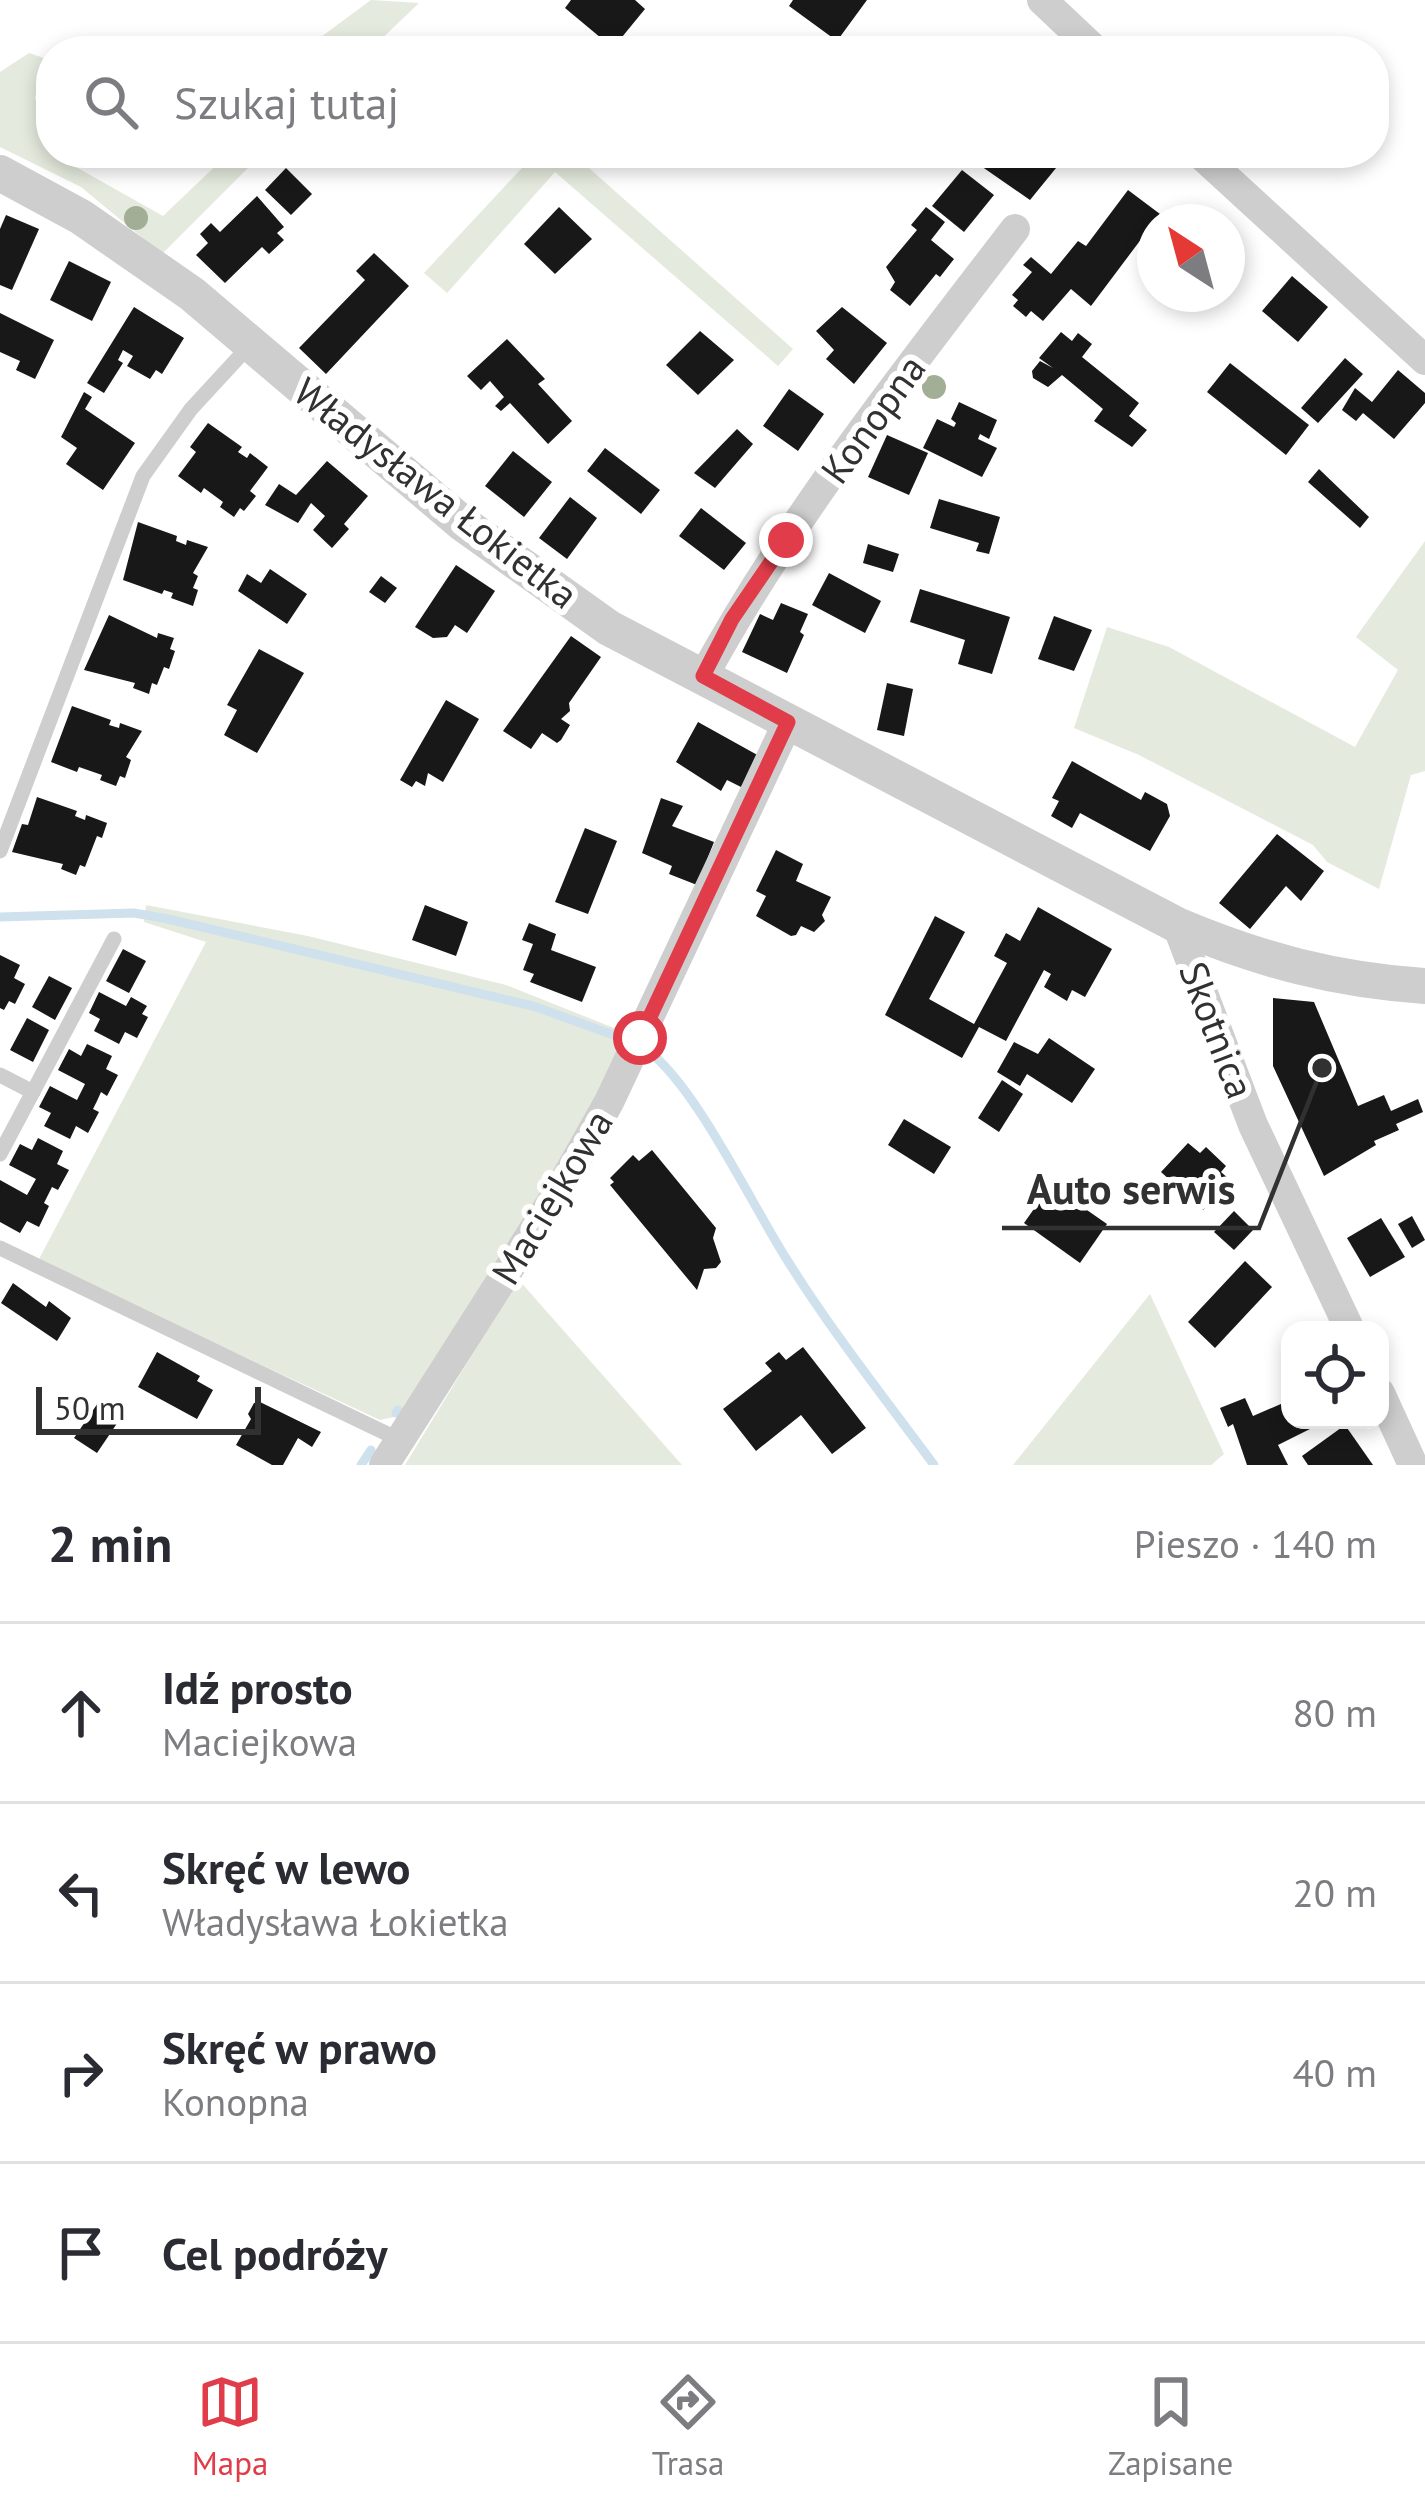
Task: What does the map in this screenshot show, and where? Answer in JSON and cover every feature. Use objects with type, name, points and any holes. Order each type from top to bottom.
[{"type":"street","points":[[1042,0],[1080,36]]},
{"type":"street","points":[[1215,168],[1425,360]]},
{"type":"street","name":"Władysława Łokietka","points":[[0,173],[81,217],[150,264],[462,524],[609,628],[1178,925],[1255,957],[1360,981],[1425,986]]},
{"type":"street","name":"Konopna","points":[[703,676],[732,619],[786,540],[1015,229]]},
{"type":"street","name":"Maciejkowa","points":[[392,1452],[561,1187],[609,1102],[788,722]]},
{"type":"street","name":"Skotnica","points":[[1178,925],[1252,1125],[1346,1321]]},
{"type":"street","points":[[1389,1413],[1413,1465]]},
{"type":"lane","points":[[0,851],[143,476],[191,409],[250,345]]},
{"type":"lane","points":[[0,1154],[114,939]]},
{"type":"lane","points":[[0,1075],[33,1092]]},
{"type":"lane","points":[[0,1248],[392,1452]]},
{"type":"shaded area","points":[[371,0],[419,3],[385,36],[322,36]]},
{"type":"shaded area","points":[[29,53],[36,55],[36,165],[0,147],[0,72]]},
{"type":"shaded area","points":[[43,168],[78,168],[163,216],[213,168],[248,168],[162,254],[81,187]]},
{"type":"shaded area","points":[[522,168],[589,168],[793,349],[778,366],[555,172],[447,293],[424,273]]},
{"type":"shaded area","points":[[1425,541],[1425,771],[1411,775],[1379,889],[1327,862],[1313,845],[1139,755],[1074,728],[1107,627],[1169,647],[1355,747],[1398,670],[1356,637]]},
{"type":"shaded area","points":[[146,905],[308,936],[506,985],[629,1034],[601,1096],[403,1415],[380,1420],[38,1261],[206,942],[144,922]]},
{"type":"shaded area","points":[[518,1279],[682,1465],[405,1465]]},
{"type":"shaded area","points":[[1150,1294],[1224,1454],[1211,1465],[1013,1465]]},
{"type":"building","points":[[571,0],[635,0],[645,9],[623,36],[599,36],[565,8]]},
{"type":"building","points":[[793,0],[867,0],[841,36],[830,36],[789,6]]},
{"type":"building","points":[[286,168],[312,194],[291,215],[265,190]]},
{"type":"building","points":[[984,168],[1056,168],[1030,200]]},
{"type":"building","points":[[962,170],[994,195],[964,232],[932,206]]},
{"type":"building","points":[[1128,190],[1147,204],[1137,204],[1137,245],[1091,306],[1071,289],[1043,321],[1031,311],[1026,317],[1013,306],[1018,300],[1012,295],[1032,272],[1023,265],[1031,257],[1051,274],[1078,241],[1086,246]]},
{"type":"building","points":[[257,196],[284,227],[277,233],[284,240],[269,254],[262,247],[225,283],[196,255],[208,243],[200,234],[211,223],[220,232]]},
{"type":"building","points":[[559,207],[592,239],[555,274],[524,244]]},
{"type":"building","points":[[926,207],[945,222],[931,240],[954,259],[910,306],[890,290],[895,282],[886,267],[917,230],[911,225]]},
{"type":"building","points":[[6,215],[39,229],[12,290],[0,285],[0,229]]},
{"type":"building","points":[[374,253],[409,286],[326,374],[299,348],[365,280],[356,271]]},
{"type":"building","points":[[69,261],[111,282],[92,321],[50,300]]},
{"type":"building","points":[[1292,276],[1328,307],[1298,342],[1262,311]]},
{"type":"building","points":[[134,307],[184,338],[162,374],[156,370],[150,379],[127,366],[133,356],[123,350],[118,360],[123,363],[104,393],[87,383]]},
{"type":"building","points":[[842,307],[887,343],[854,384],[826,359],[834,350],[816,331]]},
{"type":"building","points":[[0,313],[54,340],[35,379],[16,370],[20,361],[0,352]]},
{"type":"building","points":[[700,331],[734,360],[698,395],[666,365]]},
{"type":"building","points":[[1061,332],[1072,341],[1078,333],[1092,344],[1082,357],[1139,403],[1129,416],[1147,430],[1132,447],[1094,421],[1103,409],[1062,375],[1048,387],[1033,378],[1040,361],[1053,368],[1039,358]]},
{"type":"building","points":[[507,339],[545,379],[538,384],[572,421],[548,444],[510,403],[501,411],[495,406],[504,397],[490,381],[481,390],[467,376]]},
{"type":"building","points":[[1345,358],[1363,374],[1318,423],[1301,408]]},
{"type":"building","points":[[1230,363],[1309,425],[1286,455],[1207,392]]},
{"type":"building","points":[[1398,370],[1425,393],[1425,403],[1394,439],[1363,413],[1356,421],[1342,410],[1355,388],[1372,402]]},
{"type":"building","points":[[789,389],[824,414],[798,451],[763,426]]},
{"type":"building","points":[[84,392],[92,397],[85,409],[135,443],[103,490],[66,464],[77,448],[61,437]]},
{"type":"building","points":[[959,402],[997,420],[989,439],[980,434],[978,439],[997,448],[982,477],[923,448],[937,419],[954,427],[951,419]]},
{"type":"building","points":[[208,423],[242,447],[238,452],[247,458],[250,453],[268,467],[250,491],[256,496],[234,517],[204,488],[201,493],[178,476],[196,452],[190,447]]},
{"type":"building","points":[[737,429],[753,444],[715,488],[694,473]]},
{"type":"building","points":[[887,435],[928,453],[909,495],[868,477]]},
{"type":"building","points":[[605,448],[660,490],[641,514],[587,471]]},
{"type":"building","points":[[513,451],[552,482],[524,517],[485,486]]},
{"type":"building","points":[[327,461],[368,496],[344,524],[349,529],[332,548],[313,530],[325,516],[311,503],[298,523],[265,505],[279,484],[296,495]]},
{"type":"building","points":[[1319,469],[1369,517],[1360,528],[1308,482]]},
{"type":"building","points":[[570,497],[597,518],[567,559],[539,538]]},
{"type":"building","points":[[939,499],[1000,517],[989,554],[976,551],[979,543],[930,528]]},
{"type":"building","points":[[701,508],[746,543],[724,570],[679,536]]},
{"type":"building","points":[[138,522],[177,536],[176,541],[186,545],[187,540],[208,547],[193,573],[198,576],[193,588],[198,590],[193,606],[171,598],[173,593],[164,590],[162,594],[123,580]]},
{"type":"building","points":[[868,544],[899,554],[893,572],[863,563]]},
{"type":"building","points":[[456,565],[495,591],[467,633],[455,625],[447,637],[433,638],[415,627]]},
{"type":"building","points":[[270,569],[307,594],[287,624],[238,591],[247,574],[261,583]]},
{"type":"building","points":[[829,573],[881,601],[865,633],[812,605]]},
{"type":"building","points":[[381,576],[397,588],[385,603],[369,592]]},
{"type":"building","points":[[920,589],[1010,617],[992,674],[958,664],[965,640],[910,622]]},
{"type":"building","points":[[781,603],[808,614],[787,673],[742,652],[760,614],[773,620]]},
{"type":"building","points":[[109,615],[157,638],[158,633],[174,638],[169,669],[164,667],[149,694],[133,688],[135,683],[84,670]]},
{"type":"building","points":[[1054,616],[1092,630],[1074,671],[1038,659]]},
{"type":"building","points":[[571,636],[601,657],[561,719],[570,725],[561,740],[557,743],[542,733],[531,749],[503,731]]},
{"type":"building","points":[[259,649],[304,673],[257,753],[224,735],[237,710],[227,705]]},
{"type":"building","points":[[887,683],[913,689],[904,736],[877,730]]},
{"type":"building","points":[[446,700],[479,719],[443,782],[428,773],[425,786],[416,781],[412,787],[400,780]]},
{"type":"building","points":[[72,706],[111,720],[109,725],[119,728],[120,723],[142,731],[126,757],[131,760],[125,778],[120,776],[116,786],[100,780],[102,775],[51,762]]},
{"type":"building","points":[[698,722],[761,757],[745,789],[727,780],[721,791],[676,762]]},
{"type":"building","points":[[1072,761],[1141,800],[1145,792],[1167,804],[1170,816],[1150,851],[1080,813],[1072,828],[1051,816],[1059,801],[1052,798]]},
{"type":"building","points":[[37,797],[77,811],[75,816],[85,820],[86,815],[107,823],[85,867],[80,865],[76,875],[61,869],[63,864],[12,852]]},
{"type":"building","points":[[661,798],[683,806],[672,826],[714,842],[697,885],[669,874],[672,866],[642,853]]},
{"type":"building","points":[[585,828],[617,841],[588,914],[555,902]]},
{"type":"building","points":[[1277,834],[1324,871],[1301,901],[1286,886],[1250,929],[1219,903]]},
{"type":"building","points":[[776,850],[803,864],[796,881],[831,897],[822,915],[825,921],[814,932],[801,926],[791,936],[756,916],[766,896],[756,891]]},
{"type":"building","points":[[425,905],[468,922],[456,956],[412,940]]},
{"type":"building","points":[[1038,907],[1112,949],[1085,997],[1072,990],[1067,1001],[1044,987],[1051,974],[1044,970],[1006,1041],[979,1027],[962,1058],[885,1015],[935,916],[965,932],[929,999],[974,1024],[1007,963],[994,956],[1006,933],[1020,941]]},
{"type":"building","points":[[529,923],[556,934],[551,950],[596,967],[582,1002],[530,982],[534,974],[523,970],[533,944],[522,940]]},
{"type":"building","points":[[123,949],[146,961],[129,993],[106,981]]},
{"type":"building","points":[[0,955],[20,965],[14,978],[25,984],[15,1004],[9,1001],[4,1010],[0,1008]]},
{"type":"building","points":[[49,976],[72,988],[55,1020],[32,1007]]},
{"type":"building","points":[[99,992],[126,1006],[131,997],[147,1006],[142,1014],[148,1017],[137,1038],[125,1032],[119,1044],[94,1031],[100,1019],[89,1013]]},
{"type":"building","points":[[1273,998],[1314,1002],[1358,1106],[1384,1095],[1391,1111],[1418,1099],[1423,1112],[1396,1124],[1399,1130],[1374,1141],[1376,1145],[1324,1176],[1273,1066]]},
{"type":"building","points":[[27,1018],[49,1030],[33,1062],[10,1050]]},
{"type":"building","points":[[1049,1038],[1095,1069],[1072,1103],[1027,1074],[1020,1086],[997,1072],[1014,1042],[1038,1054]]},
{"type":"building","points":[[87,1044],[112,1056],[106,1069],[118,1075],[107,1096],[101,1092],[93,1109],[99,1112],[88,1133],[76,1126],[70,1139],[44,1126],[51,1113],[39,1107],[50,1086],[77,1100],[85,1084],[58,1070],[69,1049],[81,1056]]},
{"type":"building","points":[[1002,1080],[1023,1094],[999,1132],[978,1118]]},
{"type":"building","points":[[904,1119],[951,1147],[934,1174],[888,1145]]},
{"type":"building","points":[[38,1138],[63,1151],[57,1164],[69,1170],[58,1190],[52,1187],[39,1227],[27,1221],[20,1233],[0,1222],[0,1180],[27,1195],[36,1179],[9,1165],[20,1144],[32,1150]]},
{"type":"building","points":[[1188,1143],[1200,1153],[1206,1147],[1226,1166],[1221,1172],[1230,1180],[1203,1210],[1161,1172]]},
{"type":"building","points":[[652,1150],[716,1228],[713,1238],[721,1262],[716,1268],[704,1269],[697,1290],[610,1185],[614,1182],[610,1178],[633,1155],[639,1161]]},
{"type":"building","points":[[1051,1185],[1107,1224],[1080,1263],[1024,1223]]},
{"type":"building","points":[[1234,1211],[1253,1230],[1234,1250],[1214,1232]]},
{"type":"building","points":[[1412,1216],[1425,1240],[1412,1248],[1398,1224]]},
{"type":"building","points":[[1381,1218],[1405,1257],[1370,1277],[1347,1238]]},
{"type":"building","points":[[1245,1261],[1272,1287],[1215,1348],[1188,1322]]},
{"type":"building","points":[[13,1283],[71,1318],[57,1341],[1,1303]]},
{"type":"building","points":[[803,1347],[866,1428],[832,1454],[801,1415],[756,1451],[723,1409],[772,1371],[765,1363],[779,1352],[786,1360]]},
{"type":"building","points":[[157,1352],[200,1376],[197,1381],[213,1390],[197,1419],[138,1387]]},
{"type":"building","points":[[1245,1398],[1253,1416],[1281,1404],[1281,1429],[1310,1429],[1278,1445],[1288,1465],[1247,1465],[1233,1424],[1228,1427],[1220,1408]]},
{"type":"building","points":[[100,1400],[122,1416],[97,1453],[74,1438]]},
{"type":"building","points":[[254,1403],[321,1432],[312,1447],[298,1438],[283,1465],[272,1465],[236,1445]]},
{"type":"building","points":[[1339,1429],[1348,1429],[1373,1465],[1308,1465],[1302,1456]]},
{"type":"waterway","points":[[0,917],[134,913],[168,919],[533,1006],[625,1039]]},
{"type":"waterway","points":[[646,1049],[702,1115],[801,1282],[934,1465]]},
{"type":"waterway","points":[[361,1465],[371,1450]]},
{"type":"place","name":"Auto serwis","points":[[1322,1068]]},
{"type":"route","points":[[640,1038],[788,722],[703,676],[732,619],[786,540]]}]
